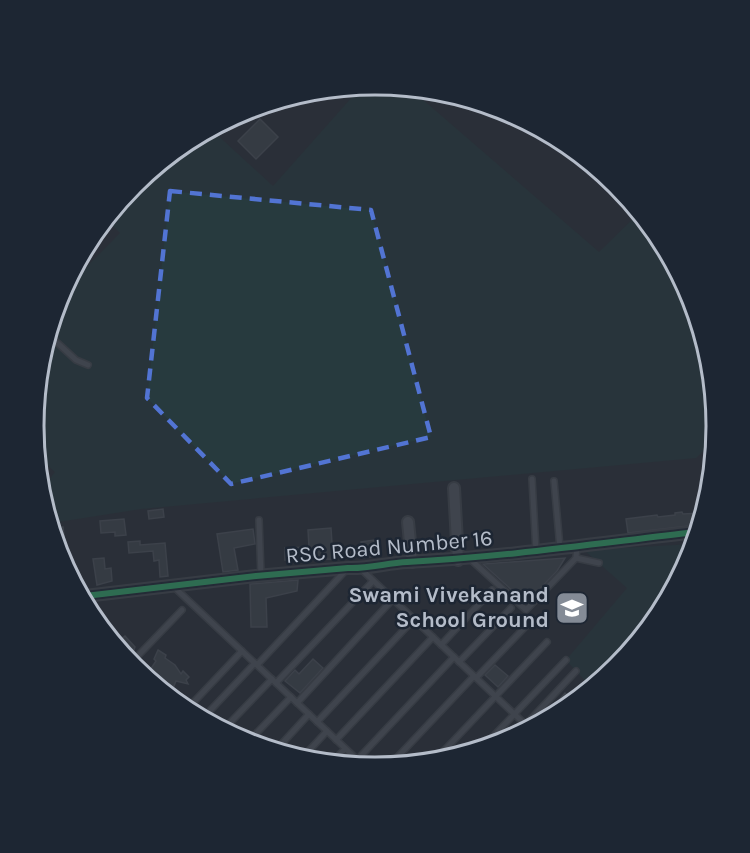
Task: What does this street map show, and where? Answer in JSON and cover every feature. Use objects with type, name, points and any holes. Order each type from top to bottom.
[{"type":"street","points":[[454,488],[458,560]]},
{"type":"street","points":[[408,522],[412,562]]},
{"type":"street","name":"RSC Road Number 16","points":[[90,595],[261,576],[470,559],[689,533]]},
{"type":"lane","points":[[55,341],[76,360],[88,365]]},
{"type":"lane","points":[[532,479],[536,551]]},
{"type":"lane","points":[[554,481],[560,548]]},
{"type":"lane","points":[[259,520],[261,576]]},
{"type":"lane","points":[[470,559],[526,610],[576,558],[577,546]]},
{"type":"lane","points":[[576,558],[599,563]]},
{"type":"lane","points":[[208,713],[348,568]]},
{"type":"lane","points":[[361,569],[524,723]]},
{"type":"lane","points":[[229,724],[373,581]]},
{"type":"lane","points":[[174,586],[354,757]]},
{"type":"lane","points":[[441,645],[492,590]]},
{"type":"lane","points":[[297,703],[393,599]]},
{"type":"lane","points":[[459,662],[511,608]]},
{"type":"lane","points":[[137,657],[182,610]]},
{"type":"lane","points":[[317,722],[414,619]]},
{"type":"lane","points":[[398,757],[528,624]]},
{"type":"lane","points":[[336,740],[433,638]]},
{"type":"lane","points":[[445,751],[547,642]]},
{"type":"lane","points":[[193,703],[242,651]]},
{"type":"lane","points":[[360,757],[454,657]]},
{"type":"lane","points":[[493,736],[566,660]]},
{"type":"lane","points":[[535,717],[576,671]]},
{"type":"lane","points":[[254,735],[291,697]]},
{"type":"lane","points":[[281,744],[309,714]]},
{"type":"lane","points":[[307,751],[327,731]]},
{"type":"lane","points":[[338,756],[345,749]]},
{"type":"highlighted area","points":[[170,191],[371,210],[431,437],[231,484],[147,398]]},
{"type":"green space","points":[[353,96],[397,96],[421,98],[599,252],[633,219],[662,261],[689,320],[704,383],[706,448],[696,458],[141,509],[58,522],[48,481],[55,472],[45,464],[44,448],[46,383],[55,341],[69,300],[83,271],[120,233],[112,225],[156,177],[217,135],[273,186]]},
{"type":"green space","points":[[684,545],[651,611],[624,645],[586,682],[566,660],[627,588],[584,550]]},
{"type":"building","points":[[260,119],[278,137],[256,159],[238,141]]},
{"type":"building","points":[[163,509],[164,517],[149,519],[148,511]]},
{"type":"building","points":[[675,513],[695,513],[691,526],[628,533],[626,519],[675,515]]},
{"type":"building","points":[[124,519],[126,535],[115,536],[115,532],[101,533],[100,521]]},
{"type":"building","points":[[59,527],[63,527],[65,543],[61,533]]},
{"type":"building","points":[[331,528],[333,559],[285,560],[285,548],[309,547],[308,530]]},
{"type":"building","points":[[253,529],[255,544],[234,548],[238,570],[223,572],[217,534]]},
{"type":"building","points":[[374,540],[376,556],[362,558],[361,542]]},
{"type":"building","points":[[140,541],[140,545],[165,543],[168,576],[160,577],[159,560],[154,561],[153,551],[129,553],[128,542]]},
{"type":"building","points":[[104,558],[105,569],[111,568],[112,581],[97,585],[93,559]]},
{"type":"building","points":[[565,558],[557,571],[526,603],[483,564]]},
{"type":"building","points":[[298,580],[297,591],[266,598],[267,627],[251,627],[250,584]]},
{"type":"building","points":[[125,636],[135,647],[133,652],[126,645],[121,639]]},
{"type":"building","points":[[158,650],[166,655],[165,658],[175,665],[181,674],[183,671],[189,677],[186,680],[188,684],[176,681],[171,688],[150,670],[156,661],[154,659]]},
{"type":"building","points":[[313,659],[323,668],[300,693],[285,681],[295,670],[299,674]]},
{"type":"building","points":[[495,665],[508,676],[498,687],[485,675]]},
{"type":"building","points":[[565,693],[568,696],[559,702],[556,704]]},
{"type":"cycle path","points":[[90,595],[256,576],[516,553],[689,533]]},
{"type":"place","name":"Swami Vivekanand School Ground","points":[[572,608]]}]
